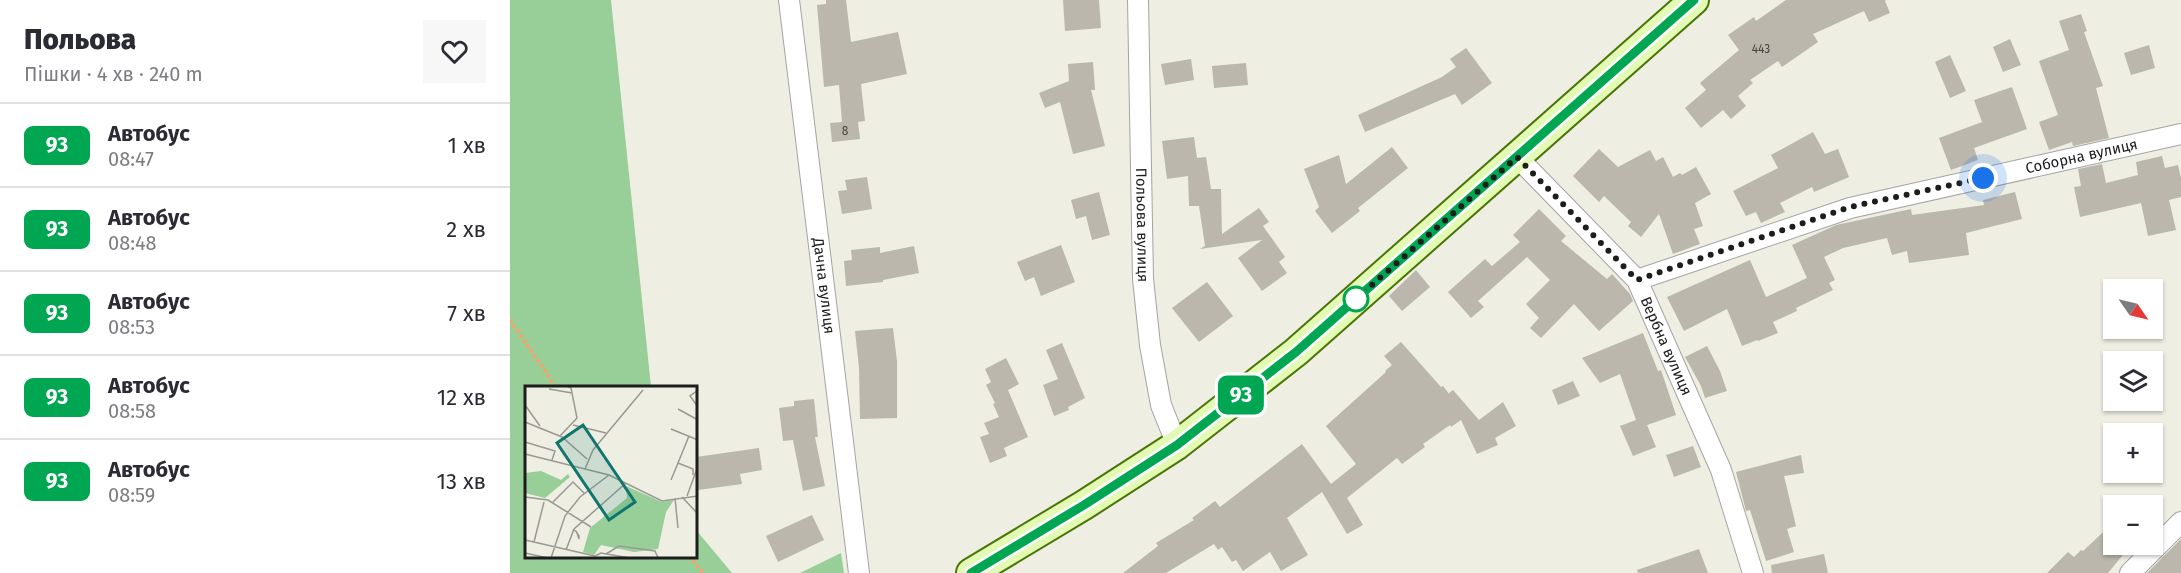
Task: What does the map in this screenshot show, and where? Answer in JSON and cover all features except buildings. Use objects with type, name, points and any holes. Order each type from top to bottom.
[{"type":"street","name":"Дачна вулиця","points":[[789,0],[859,573]]},
{"type":"street","name":"Польова вулиця","points":[[1138,0],[1143,279],[1150,345],[1161,405],[1177,445]]},
{"type":"street","points":[[971,573],[1084,505],[1177,445],[1296,352],[1694,0]]},
{"type":"street","name":"Соборна вулиця","points":[[1637,280],[1850,207],[2181,134]]},
{"type":"street","name":"Вербна вулиця","points":[[1517,157],[1637,280],[1721,470],[1753,573]]},
{"type":"street","points":[[2130,573],[2181,522]]},
{"type":"path","points":[[510,320],[555,386]]},
{"type":"path","points":[[691,558],[703,573]]},
{"type":"green space","points":[[510,0],[611,0],[651,386],[525,386],[525,558],[698,558],[698,532],[732,573],[510,573]]},
{"type":"green space","points":[[841,553],[844,573],[800,573]]},
{"type":"bus line","name":"93","points":[[971,573],[1084,505],[1177,445],[1296,352],[1694,0]]},
{"type":"route","points":[[1356,299],[1517,157],[1637,280],[1850,207],[1983,178]]}]
